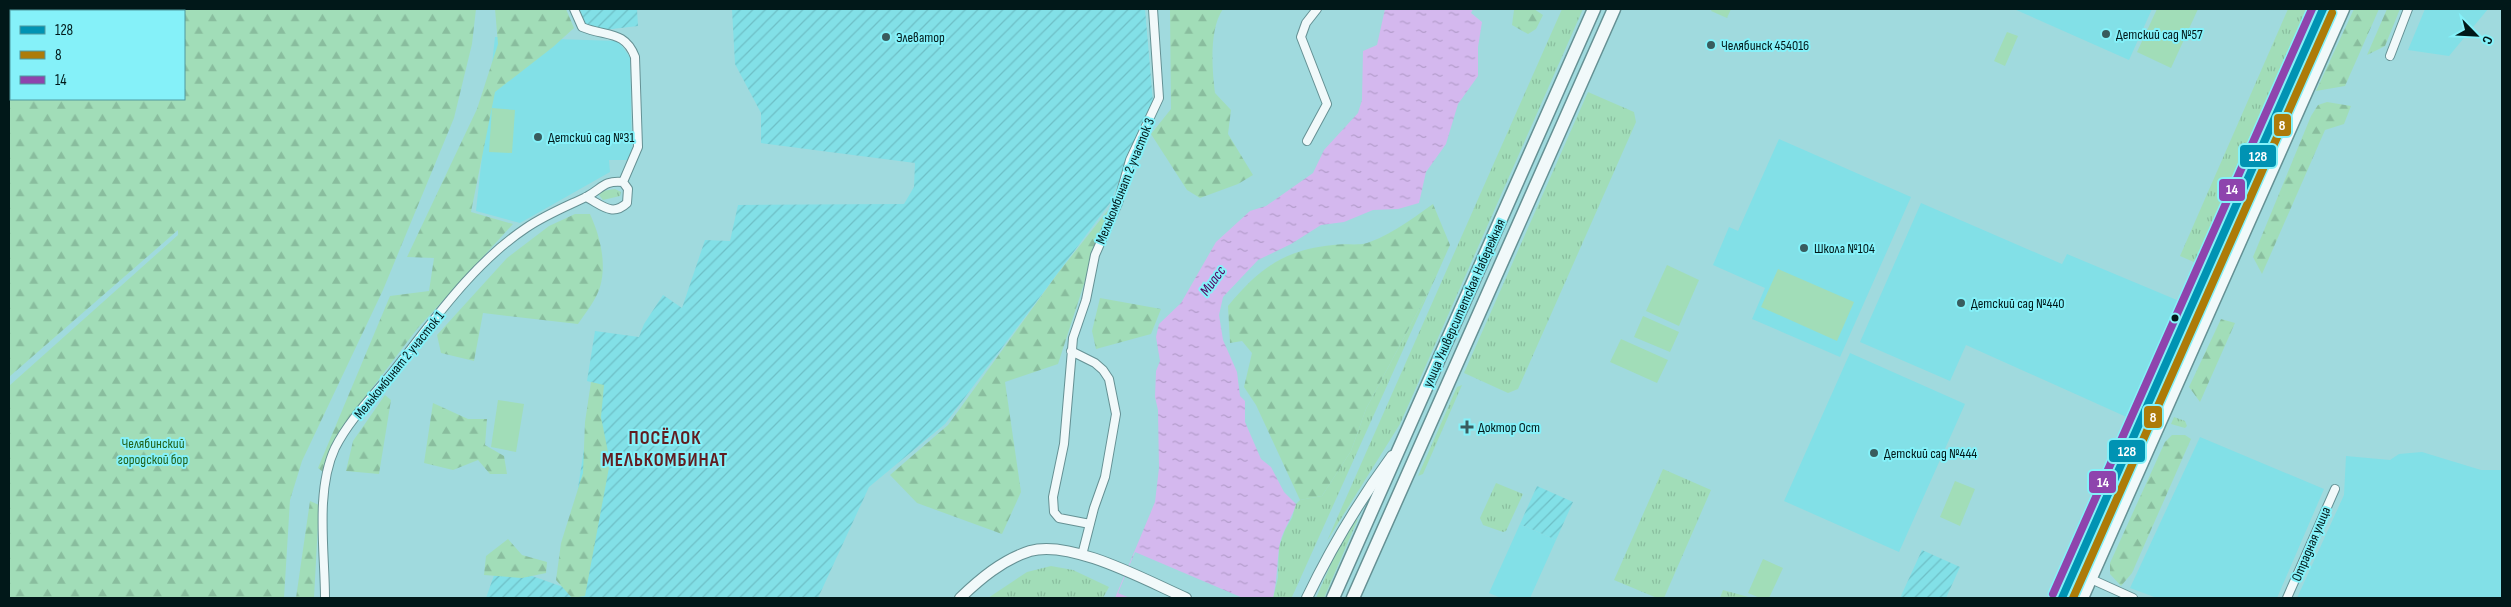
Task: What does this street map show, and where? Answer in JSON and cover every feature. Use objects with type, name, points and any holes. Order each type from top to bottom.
[{"type":"main road","name":"улица Университетская Набережная","points":[[1333,598],[1594,9]]},
{"type":"main road","name":"улица Университетская Набережная","points":[[1353,598],[1614,9]]},
{"type":"main road","points":[[2062,598],[2323,9]]},
{"type":"main road","points":[[2082,598],[2343,9]]},
{"type":"street","points":[[574,9],[582,28],[596,33],[621,36],[631,45],[635,57],[638,147],[623,182],[628,189],[628,200],[620,210],[613,211],[586,197]]},
{"type":"street","name":"Мелькомбинат 2 участок 3","points":[[1090,524],[1058,518],[1054,512],[1053,497],[1064,444],[1071,351],[1086,300],[1095,255],[1118,203],[1130,160],[1158,98],[1153,9]]},
{"type":"street","points":[[1307,141],[1326,104],[1301,37],[1306,24],[1317,9]]},
{"type":"street","points":[[2390,56],[2408,9]]},
{"type":"street","name":"Мелькомбинат 2 участок 1","points":[[325,598],[323,498],[326,476],[335,448],[349,427],[439,314],[498,250],[524,229],[553,211],[586,197],[611,181],[623,182]]},
{"type":"street","points":[[1071,351],[1095,363],[1109,378],[1116,414],[1105,477],[1082,555]]},
{"type":"street","points":[[1307,598],[1331,548],[1370,486],[1402,443]]},
{"type":"street","name":"Отрадная улица","points":[[2288,598],[2335,489]]},
{"type":"street","points":[[960,598],[997,568],[1030,551],[1045,548],[1082,555],[1186,598]]},
{"type":"street","points":[[2091,579],[2133,598]]},
{"type":"shaded area","points":[[578,9],[637,9],[638,26],[595,31],[585,25]]},
{"type":"shaded area","points":[[732,9],[1145,9],[1153,102],[1110,203],[945,424],[869,487],[818,598],[486,598],[498,564],[563,587],[594,383],[587,381],[595,331],[639,337],[644,324],[663,295],[682,308],[705,240],[730,241],[738,205],[904,204],[914,187],[915,163],[761,143],[761,113],[735,64]]},
{"type":"shaded area","name":"Детский сад №57","points":[[2014,9],[2152,9],[2129,60]]},
{"type":"shaded area","points":[[2425,9],[2488,9],[2449,56],[2408,50]]},
{"type":"shaded area","points":[[495,37],[618,41],[630,57],[632,157],[627,160],[609,160],[610,172],[520,223],[476,211]]},
{"type":"shaded area","name":"Школа №104","points":[[1779,139],[1911,197],[1840,357],[1752,319],[1765,288],[1713,265],[1729,227],[1738,231]]},
{"type":"shaded area","points":[[1921,203],[2062,264],[2067,254],[2184,303],[2131,419],[1966,345],[1950,381],[1860,342]]},
{"type":"shaded area","name":"Детский сад №444","points":[[1850,353],[1965,404],[1899,552],[1784,501]]},
{"type":"shaded area","points":[[2200,437],[2324,489],[2277,598],[2157,598],[2130,588]]},
{"type":"shaded area","points":[[2422,452],[2481,470],[2502,470],[2502,598],[2297,598],[2344,495],[2346,456],[2390,460],[2399,454]]},
{"type":"shaded area","points":[[1537,486],[1573,502],[1556,540],[1520,524]]},
{"type":"shaded area","points":[[1520,524],[1556,540],[1530,598],[1501,598],[1489,593]]},
{"type":"shaded area","points":[[1922,550],[1960,567],[1946,598],[1900,598]]},
{"type":"green space","name":"Челябинский городской бор","points":[[9,9],[476,9],[472,44],[454,118],[383,290],[302,461],[290,500],[284,598],[9,598],[9,386],[178,235],[178,230],[9,377]]},
{"type":"green space","points":[[495,9],[566,9],[574,28],[553,47],[495,92],[471,212],[513,224],[417,329],[338,433],[323,472],[318,468],[390,296],[429,291],[434,258],[407,257],[477,109],[498,44]]},
{"type":"green space","points":[[1170,9],[1223,9],[1215,27],[1213,73],[1215,93],[1231,110],[1228,134],[1253,175],[1238,184],[1200,198],[1187,190],[1151,134],[1171,109]]},
{"type":"green space","points":[[1534,9],[1543,15],[1536,29],[1528,34],[1512,25],[1514,10]]},
{"type":"green space","points":[[1562,9],[1583,9],[1400,424],[1327,541]]},
{"type":"green space","points":[[1712,9],[1731,9],[1727,18],[1711,11]]},
{"type":"green space","points":[[2157,9],[2198,9],[2171,68],[2137,52]]},
{"type":"green space","points":[[2288,9],[2307,9],[2196,263],[2180,256]]},
{"type":"green space","points":[[2354,9],[2379,9],[2345,86],[2316,91]]},
{"type":"green space","points":[[2387,9],[2400,9],[2385,46],[2367,55]]},
{"type":"green space","points":[[2007,32],[2018,36],[2005,66],[1994,61]]},
{"type":"green space","points":[[1588,92],[1634,112],[1636,122],[1518,389],[1508,393],[1464,373]]},
{"type":"green space","points":[[2327,102],[2351,106],[2344,124],[2325,130],[2262,274],[2253,257],[2311,116],[2318,105]]},
{"type":"green space","points":[[492,108],[515,110],[512,153],[489,152]]},
{"type":"green space","points":[[615,189],[621,192],[620,196],[603,200],[599,195],[602,191]]},
{"type":"green space","points":[[1433,204],[1450,245],[1434,281],[1366,409],[1351,451],[1322,496],[1300,500],[1256,405],[1244,387],[1252,353],[1242,341],[1230,343],[1228,306],[1250,282],[1273,264],[1286,257],[1300,251],[1337,244],[1367,243],[1393,231]]},
{"type":"green space","points":[[1108,210],[1058,364],[1005,382],[1021,492],[1002,534],[917,503],[890,475],[948,425],[1058,273]]},
{"type":"green space","points":[[575,214],[590,214],[597,231],[603,259],[600,287],[578,324],[483,313],[474,361],[441,353],[437,335],[507,258],[549,226]]},
{"type":"green space","points":[[1667,265],[1699,280],[1679,326],[1646,311]]},
{"type":"green space","points":[[1778,269],[1854,302],[1837,341],[1761,307]]},
{"type":"green space","points":[[1434,281],[1292,597],[1273,598],[1278,578],[1279,547],[1296,504],[1300,500],[1322,496],[1351,451],[1366,409]]},
{"type":"green space","points":[[1100,298],[1161,309],[1151,334],[1096,349],[1092,331]]},
{"type":"green space","points":[[1643,316],[1679,332],[1670,352],[1634,337]]},
{"type":"green space","points":[[2221,319],[2235,323],[2200,402],[2189,387]]},
{"type":"green space","points":[[1621,339],[1668,360],[1657,383],[1610,362]]},
{"type":"green space","points":[[591,382],[604,385],[601,417],[610,462],[585,596],[572,598],[556,580],[561,543],[583,473],[585,422]]},
{"type":"green space","points":[[1462,385],[1423,474],[1418,476],[1457,387]]},
{"type":"green space","points":[[385,395],[391,400],[379,474],[346,471],[353,441]]},
{"type":"green space","points":[[498,400],[524,404],[516,452],[491,447]]},
{"type":"green space","points":[[433,403],[468,419],[487,419],[485,445],[504,456],[507,474],[490,474],[478,460],[453,470],[424,463]]},
{"type":"green space","points":[[2174,417],[2185,421],[2187,426],[2185,428],[2171,424]]},
{"type":"green space","points":[[2172,435],[2185,435],[2191,439],[2132,573],[2121,586],[2110,574],[2110,563],[2165,442]]},
{"type":"green space","points":[[1663,469],[1711,490],[1664,598],[1657,598],[1614,580]]},
{"type":"green space","points":[[1955,481],[1975,489],[1960,526],[1940,517]]},
{"type":"green space","points":[[1496,483],[1523,494],[1506,531],[1503,532],[1483,525],[1480,518]]},
{"type":"green space","points":[[310,501],[319,505],[314,598],[296,598]]},
{"type":"green space","points":[[1358,519],[1324,598],[1316,598],[1335,555],[1355,520]]},
{"type":"green space","points":[[508,539],[522,555],[547,562],[546,573],[522,578],[484,575],[486,556]]},
{"type":"green space","points":[[1763,559],[1783,568],[1769,598],[1760,598],[1748,593]]},
{"type":"green space","points":[[1051,566],[1073,570],[1109,587],[1103,598],[988,598],[1027,572]]},
{"type":"green space","points":[[1723,590],[1752,598],[1720,598]]},
{"type":"water","name":"Миасс","points":[[1385,9],[1473,9],[1471,13],[1482,22],[1478,47],[1478,76],[1458,104],[1446,144],[1426,172],[1419,203],[1398,209],[1373,210],[1344,222],[1321,225],[1291,244],[1258,260],[1223,297],[1219,315],[1223,340],[1237,372],[1240,396],[1245,401],[1245,422],[1261,459],[1271,467],[1284,492],[1296,504],[1280,542],[1273,598],[1115,598],[1155,502],[1159,468],[1158,410],[1155,397],[1156,371],[1160,361],[1156,337],[1159,324],[1181,303],[1216,242],[1250,211],[1266,206],[1313,173],[1324,150],[1358,113],[1362,100],[1363,51],[1377,45]]},
{"type":"pier","points":[[1135,552],[1243,598],[1130,598],[1118,593]]},
{"type":"transit line","name":"14","points":[[2053,594],[2312,9]]},
{"type":"transit line","name":"128","points":[[2062,598],[2323,9]]},
{"type":"transit line","name":"8","points":[[2073,598],[2332,13]]},
{"type":"place","name":"Детский сад №57","points":[[2106,34]]},
{"type":"place","name":"Элеватор","points":[[886,37]]},
{"type":"place","name":"Челябинск 454016","points":[[1711,45]]},
{"type":"place","name":"Детский сад №31","points":[[538,137]]},
{"type":"place","name":"Школа №104","points":[[1804,248]]},
{"type":"place","name":"Детский сад №440","points":[[1961,303]]},
{"type":"place","name":"Доктор Ост","points":[[1467,427]]},
{"type":"place","name":"Детский сад №444","points":[[1874,453]]},
{"type":"district","name":"ПОСЁЛОК МЕЛЬКОМБИНАТ","points":[[665,449]]}]
